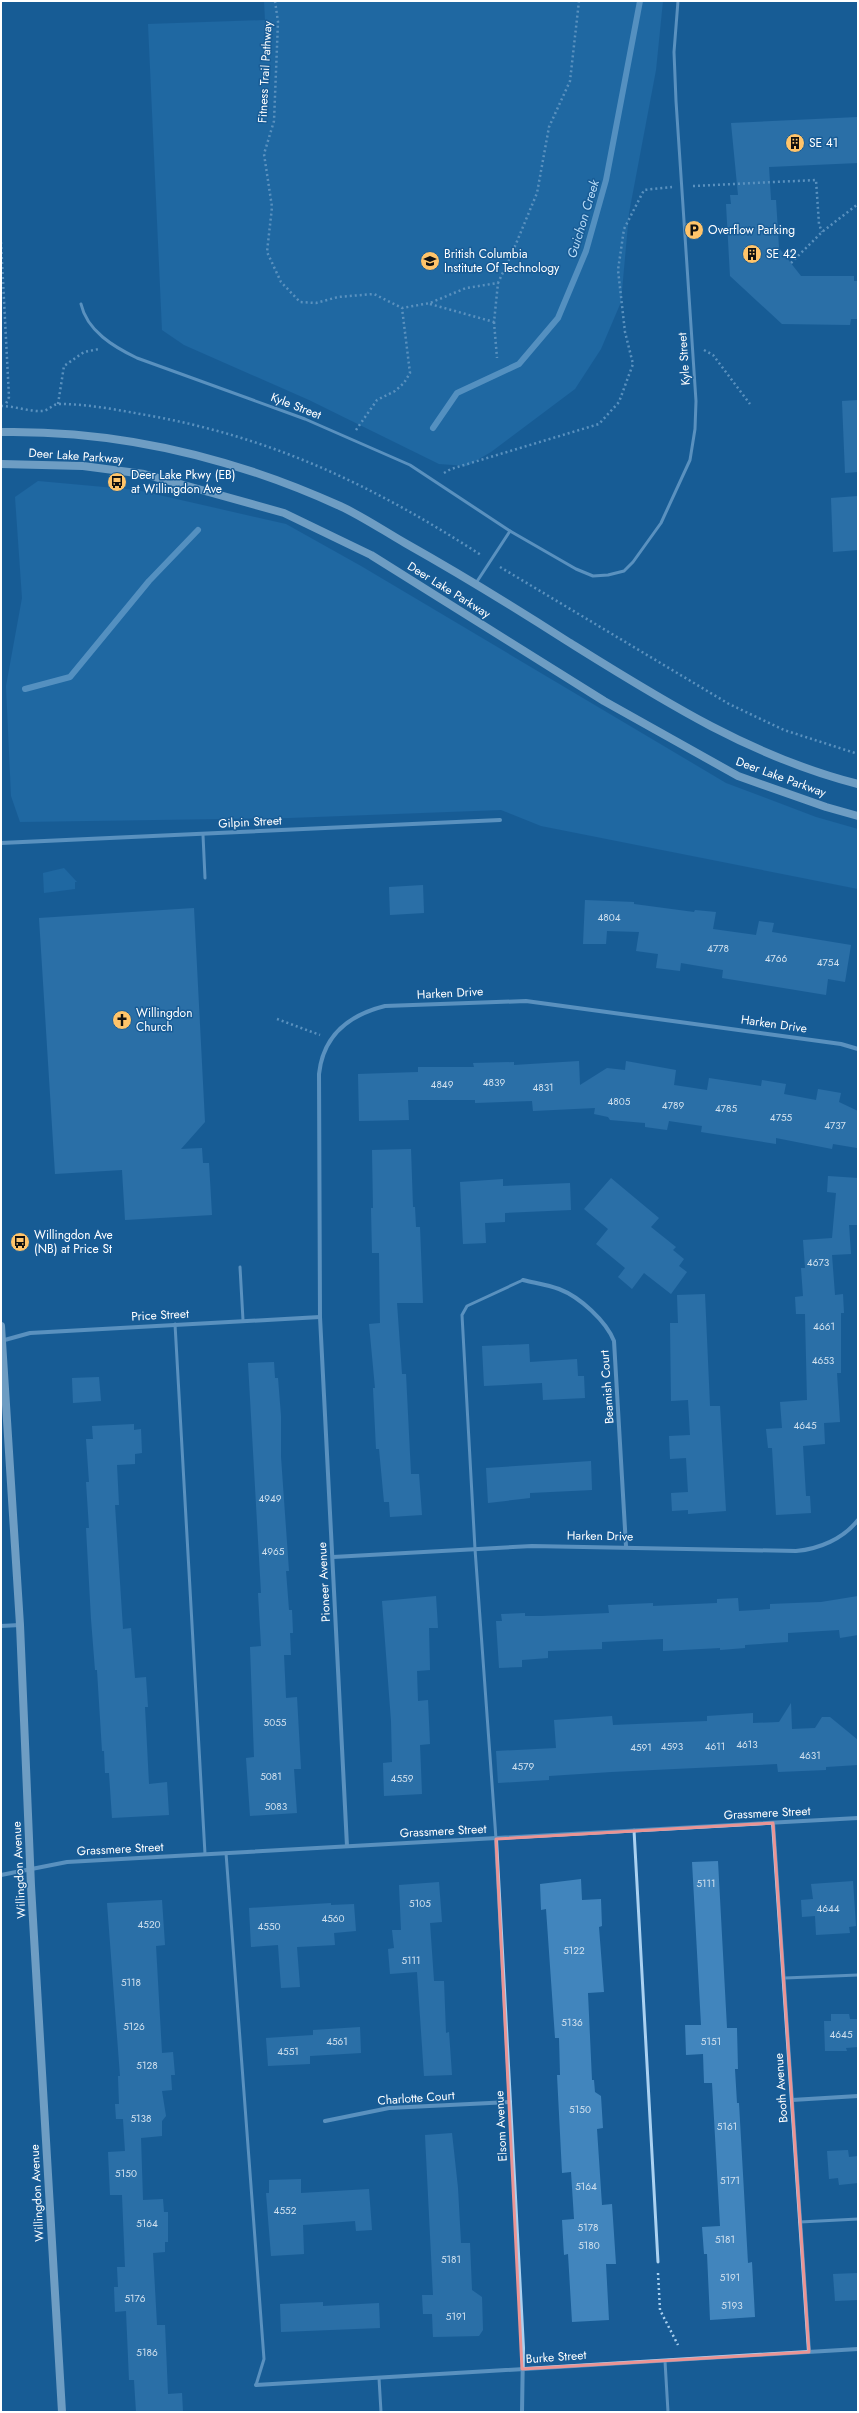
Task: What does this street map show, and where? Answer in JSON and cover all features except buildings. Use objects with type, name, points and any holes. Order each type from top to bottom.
[{"type":"main road","name":"Deer Lake Parkway","points":[[1,432],[84,435],[149,443],[223,462],[272,478],[342,507],[476,583],[672,706],[731,738],[779,759],[858,784]]},
{"type":"main road","name":"Deer Lake Parkway","points":[[1,464],[83,466],[144,474],[284,513],[371,555],[604,701],[738,776],[826,807],[858,816]]},
{"type":"main road","name":"Willingdon Avenue","points":[[1,1326],[20,1625],[30,1869],[62,2412]]},
{"type":"street","name":"Gilpin Street","points":[[1,843],[203,835],[500,820]]},
{"type":"street","name":"Harken Drive","points":[[320,1317],[320,1062],[330,1040],[346,1022],[371,1010],[385,1006],[500,1000],[552,1003],[841,1044],[858,1049]]},
{"type":"street","name":"Beamish Court","points":[[523,1280],[560,1289],[594,1312],[604,1322],[614,1341],[626,1546]]},
{"type":"street","name":"Price Street","points":[[2,1341],[30,1333],[243,1320],[320,1317]]},
{"type":"street","name":"Pioneer Avenue","points":[[320,1317],[334,1558],[347,1846]]},
{"type":"street","name":"Harken Drive","points":[[334,1558],[532,1546],[626,1546],[809,1550],[844,1534],[858,1520]]},
{"type":"street","points":[[1,1626],[20,1625]]},
{"type":"street","name":"Grassmere Street","points":[[1,1875],[67,1862],[858,1818]]},
{"type":"street","name":"Booth Avenue","points":[[773,1823],[785,1978],[809,2352]]},
{"type":"street","name":"Elsom Avenue","points":[[496,1839],[523,2348],[522,2412]]},
{"type":"street","points":[[792,2100],[858,2096]]},
{"type":"street","name":"Charlotte Court","points":[[325,2121],[389,2108],[510,2102]]},
{"type":"street","name":"Burke Street","points":[[256,2385],[858,2349]]},
{"type":"lane","name":"Kyle Street","points":[[81,304],[83,315],[113,346],[137,358],[351,438],[410,465],[510,531],[576,569],[593,576],[608,575],[624,571],[633,562],[661,524],[690,460],[695,430],[696,400],[674,52],[678,1]]},
{"type":"lane","points":[[476,583],[510,531]]},
{"type":"lane","points":[[203,835],[205,878]]},
{"type":"lane","points":[[240,1267],[243,1320]]},
{"type":"lane","points":[[496,1839],[475,1549],[462,1316],[467,1306],[523,1280]]},
{"type":"lane","points":[[175,1324],[205,1854]]},
{"type":"lane","points":[[634,1830],[658,2262]]},
{"type":"lane","points":[[226,1853],[264,2359],[256,2385]]},
{"type":"lane","points":[[785,1978],[858,1975]]},
{"type":"lane","points":[[800,2222],[858,2219]]},
{"type":"lane","points":[[665,2361],[668,2412]]},
{"type":"lane","points":[[379,2378],[381,2412]]},
{"type":"path","name":"Fitness Trail Pathway","points":[[275,1],[278,22],[274,121],[264,154],[272,206],[267,252],[282,282],[300,302],[316,303],[338,297],[374,294],[402,308]]},
{"type":"path","points":[[497,358],[494,322],[498,283],[537,193],[549,127],[570,81],[579,1]]},
{"type":"path","points":[[432,480],[451,469],[599,424],[620,402],[633,364],[625,332],[618,270],[624,229],[644,190],[682,186],[816,180],[819,224],[822,232]]},
{"type":"path","points":[[791,263],[822,232],[858,204]]},
{"type":"path","points":[[1,242],[9,397],[3,406],[44,411]]},
{"type":"path","points":[[351,438],[377,400],[399,387],[410,373],[402,308],[430,303],[466,288],[498,283]]},
{"type":"path","points":[[430,303],[494,322]]},
{"type":"path","points":[[692,344],[714,355],[750,404]]},
{"type":"path","points":[[58,404],[64,366],[84,352],[113,346]]},
{"type":"path","points":[[277,1019],[303,1027],[330,1040]]},
{"type":"path","points":[[20,1242],[30,1241]]},
{"type":"path","points":[[658,2262],[660,2310],[678,2345]]},
{"type":"highlighted area","points":[[773,1823],[809,2352],[522,2369],[496,1839]]},
{"type":"shaded area","points":[[264,1],[663,1],[656,70],[629,213],[621,302],[601,349],[575,389],[491,452],[467,466],[439,464],[309,400],[184,345],[162,330],[148,24],[265,20]]},
{"type":"shaded area","points":[[38,481],[137,490],[286,524],[361,566],[726,783],[816,817],[858,829],[858,889],[541,826],[501,810],[289,818],[20,822],[11,796],[6,686],[22,598],[15,497]]},
{"type":"shaded area","points":[[64,868],[77,882],[75,882],[75,889],[44,893],[43,873]]},
{"type":"waterway","name":"Guichon Creek","points":[[433,428],[457,393],[519,364],[558,318],[586,251],[606,180],[640,1]]},
{"type":"waterway","points":[[25,689],[70,677],[149,581],[198,530]]},
{"type":"place","name":"SE 41","points":[[795,143]]},
{"type":"place","name":"Overflow Parking","points":[[694,230]]},
{"type":"place","name":"SE 42","points":[[752,254]]},
{"type":"place","name":"British Columbia Institute Of Technology","points":[[430,261]]},
{"type":"place","name":"Deer Lake Pkwy (EB) at Willingdon Ave","points":[[117,482]]},
{"type":"place","name":"Willingdon Church","points":[[122,1020]]},
{"type":"place","name":"Willingdon Ave (NB) at Price St","points":[[20,1242]]}]
